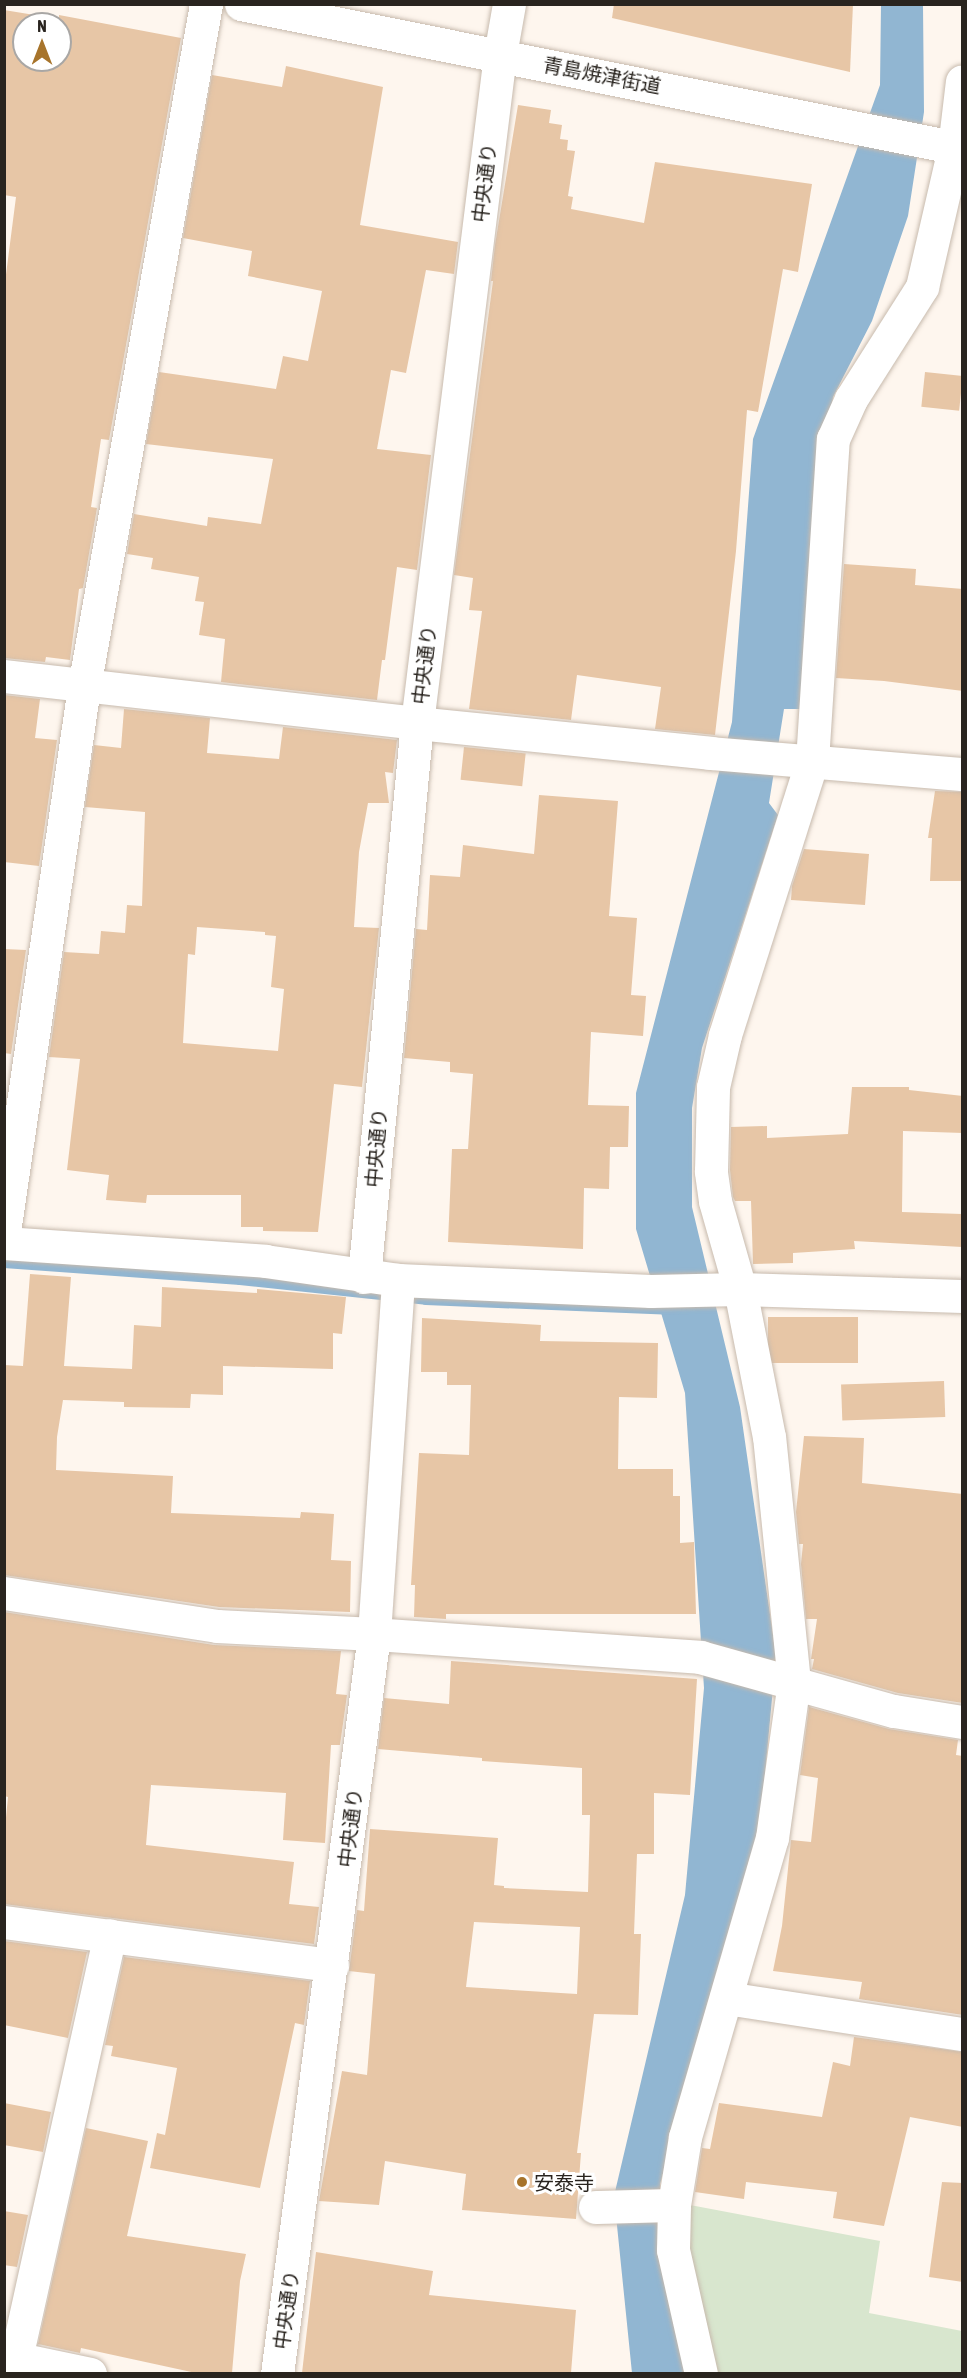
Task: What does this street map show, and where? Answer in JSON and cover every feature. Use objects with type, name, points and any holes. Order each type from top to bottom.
[{"type":"street","points":[[4,1232],[84,687],[206,4]]},
{"type":"street","name":"青島焼津街道","points":[[241,4],[958,148]]},
{"type":"street","name":"中央通り","points":[[364,1277],[417,723],[500,55],[509,4]]},
{"type":"street","points":[[701,2373],[673,2250],[674,2205],[685,2137],[772,1838],[794,1682],[769,1437],[740,1289],[715,1201],[711,1171],[713,1087],[725,1035],[812,761],[833,439],[851,399],[922,287],[958,148],[963,81]]},
{"type":"street","points":[[4,676],[84,687],[710,753],[963,774]]},
{"type":"street","points":[[4,1244],[265,1261],[364,1277],[398,1280],[651,1291],[740,1289],[963,1296]]},
{"type":"street","name":"中央通り","points":[[277,2373],[374,1634],[398,1280]]},
{"type":"street","points":[[4,1593],[217,1626],[374,1634],[700,1657],[894,1712],[963,1722]]},
{"type":"street","points":[[4,1922],[332,1965]]},
{"type":"street","points":[[90,2373],[10,2357],[110,1935]]},
{"type":"street","points":[[726,1998],[963,2034]]},
{"type":"street","points":[[595,2207],[674,2205]]},
{"type":"green space","points":[[690,2205],[880,2241],[869,2313],[962,2331],[962,2373],[717,2373],[688,2255]]},
{"type":"water","points":[[881,5],[923,5],[924,112],[908,216],[872,321],[833,397],[814,531],[800,709],[784,709],[769,803],[778,815],[702,1048],[692,1108],[692,1207],[740,1407],[776,1656],[759,1838],[660,2184],[661,2222],[685,2373],[632,2373],[614,2196],[685,1895],[704,1688],[685,1393],[636,1229],[636,1093],[732,722],[753,439],[880,85]]},
{"type":"building","points":[[614,4],[853,4],[850,72],[612,18]]},
{"type":"building","points":[[4,10],[16,12],[12,12],[12,72],[72,72],[72,17],[181,38],[109,440],[101,439],[91,507],[97,508],[83,588],[79,589],[70,660],[46,657],[45,662],[4,658],[4,290],[16,197],[4,195]]},
{"type":"building","points":[[286,66],[383,87],[360,225],[458,242],[454,274],[426,270],[406,373],[391,370],[377,449],[431,455],[417,570],[397,567],[385,660],[382,660],[377,700],[221,682],[225,639],[199,635],[204,602],[195,601],[199,577],[151,569],[153,558],[127,554],[134,514],[207,526],[208,517],[261,524],[273,459],[146,444],[159,372],[276,389],[283,356],[308,361],[322,291],[248,276],[252,251],[183,238],[212,75],[282,87]]},
{"type":"building","points":[[518,105],[551,110],[549,123],[562,125],[560,139],[568,140],[567,150],[575,151],[568,196],[573,197],[571,209],[644,223],[655,162],[812,184],[798,272],[783,269],[758,412],[747,410],[736,551],[715,735],[655,729],[661,687],[577,675],[571,720],[469,709],[482,611],[469,610],[473,578],[454,575],[493,281],[491,281],[495,245]]},
{"type":"building","points":[[925,372],[962,376],[959,411],[921,407]]},
{"type":"building","points":[[844,564],[916,569],[915,585],[963,589],[963,691],[884,681],[836,678]]},
{"type":"building","points":[[4,695],[40,699],[35,738],[57,740],[39,866],[4,862]]},
{"type":"building","points":[[124,709],[210,718],[207,753],[279,759],[283,727],[397,740],[393,773],[385,772],[389,803],[368,803],[359,852],[354,927],[379,928],[362,1087],[334,1084],[318,1232],[263,1231],[263,1227],[241,1227],[241,1195],[147,1195],[146,1203],[106,1200],[109,1175],[67,1170],[80,1059],[49,1057],[64,952],[99,954],[101,931],[125,933],[127,905],[142,906],[145,812],[85,807],[94,745],[121,748]],"holes":[[[197,927],[265,932],[265,935],[276,936],[271,987],[284,989],[278,1051],[183,1043],[188,954],[195,955]]]},
{"type":"building","points":[[464,747],[526,753],[522,786],[461,780]]},
{"type":"building","points":[[935,791],[963,792],[963,881],[930,881],[932,838],[928,838]]},
{"type":"building","points":[[539,795],[618,801],[609,916],[637,918],[631,995],[646,996],[643,1036],[591,1032],[588,1105],[629,1106],[628,1147],[610,1147],[609,1189],[584,1188],[583,1249],[448,1242],[452,1149],[468,1149],[473,1074],[450,1072],[450,1062],[404,1058],[416,929],[427,930],[430,875],[460,877],[463,845],[534,854]]},
{"type":"building","points":[[804,849],[869,854],[865,905],[791,900],[792,886]]},
{"type":"building","points":[[4,949],[26,950],[11,1054],[4,1053]]},
{"type":"building","points":[[852,1087],[909,1087],[909,1090],[963,1096],[963,1133],[903,1131],[902,1212],[962,1214],[962,1247],[854,1241],[855,1249],[793,1253],[793,1263],[753,1264],[751,1201],[735,1201],[733,1197],[730,1170],[731,1127],[767,1126],[767,1138],[848,1134]]},
{"type":"building","points":[[30,1274],[71,1277],[64,1366],[132,1369],[134,1325],[161,1327],[162,1287],[257,1293],[257,1289],[346,1297],[342,1334],[333,1333],[333,1369],[223,1366],[223,1395],[191,1394],[190,1408],[124,1407],[124,1402],[63,1400],[57,1437],[56,1470],[173,1476],[171,1513],[300,1518],[301,1512],[334,1514],[331,1560],[351,1561],[350,1612],[219,1607],[4,1575],[4,1365],[23,1366]]},
{"type":"building","points":[[768,1317],[858,1317],[858,1363],[768,1363]]},
{"type":"building","points":[[422,1318],[541,1325],[540,1341],[658,1343],[657,1398],[619,1397],[618,1469],[673,1469],[673,1496],[680,1496],[680,1543],[694,1542],[696,1614],[446,1614],[446,1619],[414,1617],[415,1585],[411,1585],[419,1453],[469,1455],[471,1385],[447,1385],[447,1372],[421,1372]]},
{"type":"building","points":[[944,1381],[945,1417],[842,1421],[841,1385]]},
{"type":"building","points":[[804,1436],[864,1438],[862,1483],[963,1494],[963,1703],[898,1693],[812,1669],[814,1659],[811,1659],[817,1619],[806,1619],[801,1564],[803,1544],[799,1544],[796,1512]]},
{"type":"building","points":[[4,1612],[214,1645],[341,1651],[336,1694],[347,1695],[340,1745],[331,1745],[325,1843],[283,1840],[286,1793],[151,1785],[146,1845],[294,1862],[289,1904],[319,1907],[314,1944],[4,1904],[4,1838],[8,1797],[4,1796]]},
{"type":"building","points":[[451,1661],[697,1679],[690,1795],[654,1793],[654,1854],[637,1854],[634,1934],[641,1934],[638,2015],[594,2014],[577,2153],[581,2153],[576,2219],[462,2210],[466,2174],[385,2161],[379,2205],[319,2201],[342,2071],[367,2075],[375,1974],[349,1971],[357,1910],[364,1911],[370,1829],[498,1838],[494,1885],[504,1886],[504,1888],[588,1892],[590,1815],[582,1815],[582,1768],[482,1761],[482,1758],[378,1749],[384,1698],[449,1704]],"holes":[[[474,1922],[580,1927],[577,1994],[466,1987]]]},
{"type":"building","points":[[809,1707],[889,1729],[958,1740],[956,1755],[963,1756],[963,2015],[859,1999],[862,1982],[773,1971],[782,1926],[791,1840],[811,1842],[818,1778],[800,1775]]},
{"type":"building","points":[[4,1941],[87,1952],[68,2038],[4,2025]]},
{"type":"building","points":[[124,1957],[310,1981],[304,2025],[295,2023],[260,2188],[150,2168],[157,2133],[165,2135],[177,2068],[111,2056],[113,2046],[105,2045]]},
{"type":"building","points":[[854,2037],[963,2052],[963,2127],[910,2117],[884,2226],[833,2218],[837,2192],[746,2182],[744,2199],[695,2192],[702,2148],[710,2149],[719,2103],[822,2117],[833,2062],[850,2066]]},
{"type":"building","points":[[4,2103],[51,2112],[43,2152],[4,2145]]},
{"type":"building","points":[[86,2128],[148,2141],[127,2236],[246,2254],[240,2281],[232,2373],[196,2373],[81,2348],[80,2353],[38,2344]]},
{"type":"building","points":[[942,2182],[963,2183],[963,2282],[929,2277]]},
{"type":"building","points":[[4,2211],[28,2215],[17,2267],[4,2265]]},
{"type":"building","points":[[316,2252],[433,2271],[429,2295],[576,2310],[571,2373],[302,2373]]},
{"type":"waterway","points":[[4,1262],[240,1279],[426,1299],[676,1309]]},
{"type":"place","name":"安泰寺","points":[[522,2182]]}]
